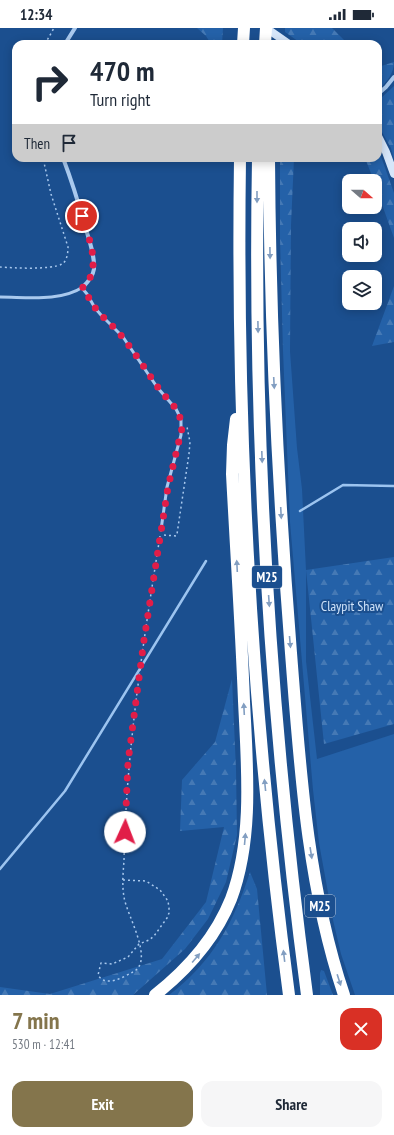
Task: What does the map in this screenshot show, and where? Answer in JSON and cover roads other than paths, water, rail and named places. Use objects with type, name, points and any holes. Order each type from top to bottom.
[{"type":"highway","points":[[243,40],[244,28]]},
{"type":"highway","points":[[265,40],[266,28]]},
{"type":"highway","name":"M25","points":[[240,162],[241,378],[246,520],[255,673],[269,832],[289,995]]},
{"type":"highway","name":"M25","points":[[258,162],[258,312],[267,573],[283,786],[307,995]]},
{"type":"highway","name":"M25","points":[[269,162],[271,277],[278,453],[287,602],[300,762],[315,881],[328,945],[344,995]]},
{"type":"highway","name":"M25","points":[[155,995],[187,968],[212,937],[230,900],[239,873],[243,854],[246,805],[246,740],[232,474],[233,445],[241,378]]},
{"type":"main road","points":[[266,28],[284,40]]},
{"type":"main road","points":[[382,144],[394,174]]},
{"type":"street","points":[[68,40],[75,28]]},
{"type":"street","points":[[382,90],[394,77]]},
{"type":"street","points":[[65,162],[89,239],[93,257],[94,269],[90,279],[83,288]]},
{"type":"lane","points":[[0,297],[63,296],[74,293],[83,288],[98,312],[123,337],[157,387],[176,409],[181,423],[181,434],[168,487],[161,530]]},
{"type":"waterway","points":[[300,511],[343,485],[394,486]]},
{"type":"waterway","points":[[0,869],[65,791],[206,561]]},
{"type":"park label","name":"Claypit Shaw","points":[[352,606]]}]
